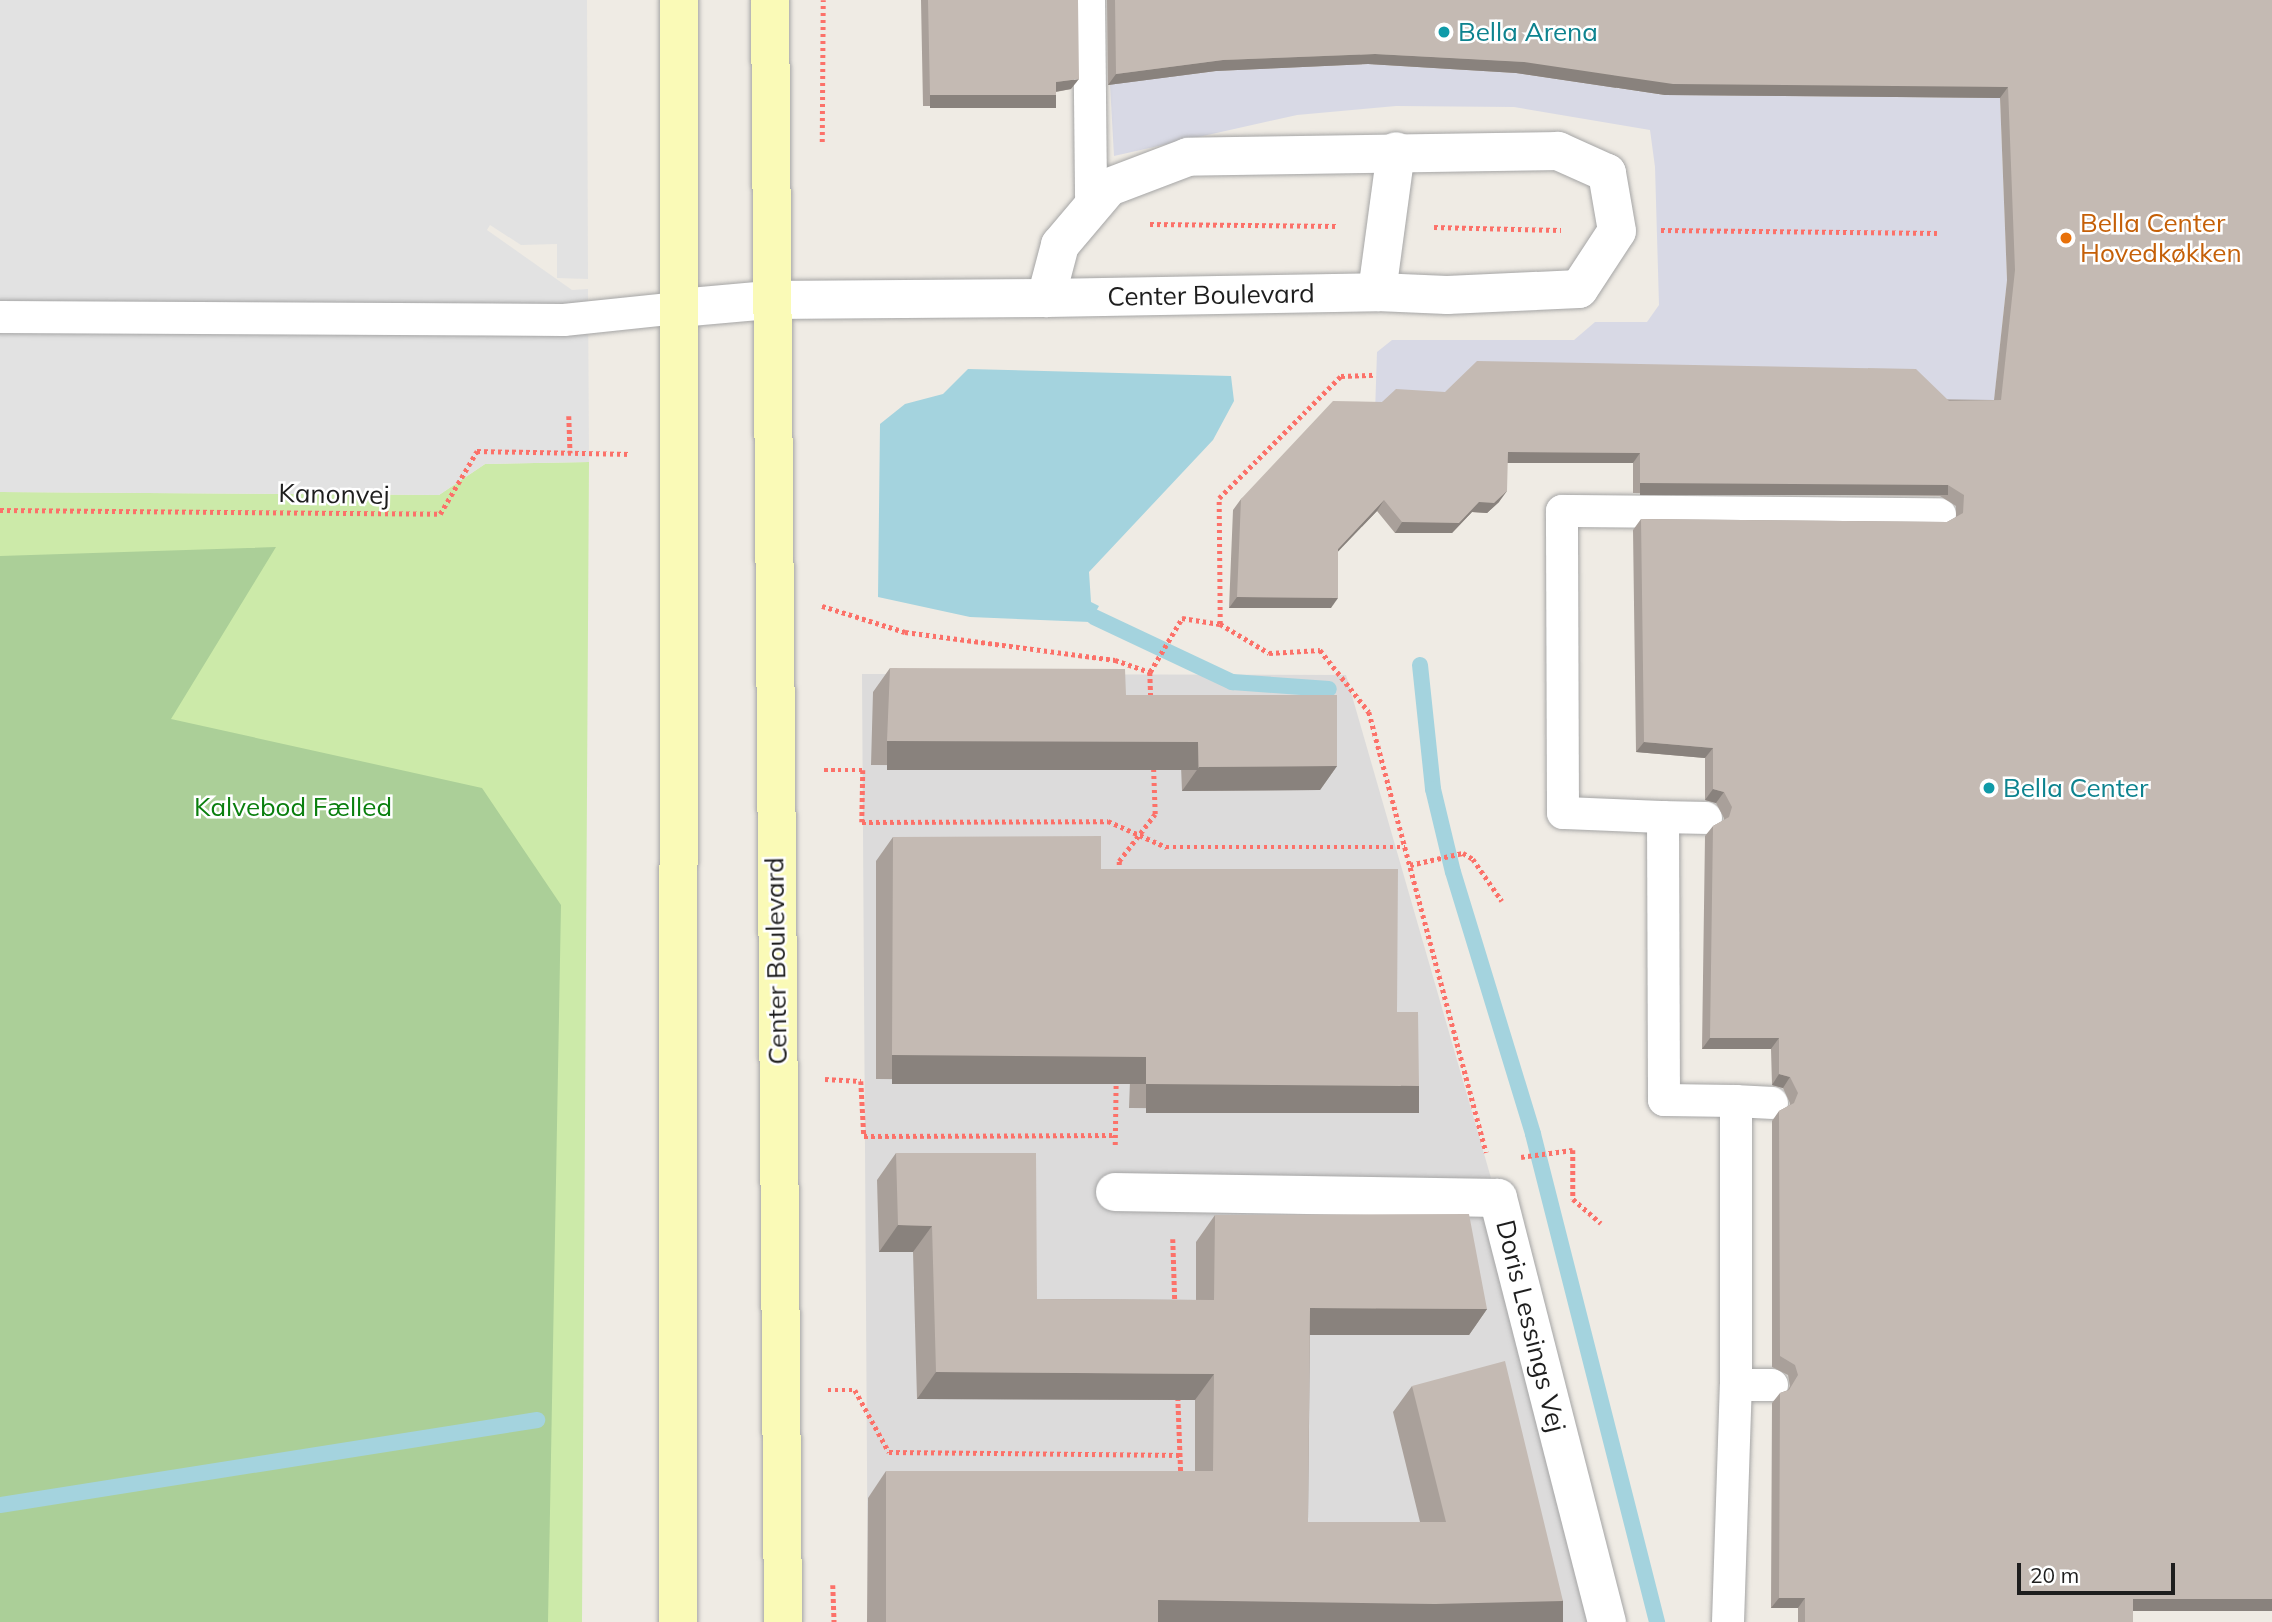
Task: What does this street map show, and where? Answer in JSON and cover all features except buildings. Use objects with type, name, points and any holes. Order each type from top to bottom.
[{"type":"street","points":[[678,1622],[679,0]]},
{"type":"street","name":"Center Boulevard","points":[[770,0],[769,300],[783,1622]]},
{"type":"street","points":[[1045,298],[1060,245],[1109,187],[1188,157],[1558,150],[1607,173],[1617,231]]},
{"type":"street","points":[[1377,292],[1396,151]]},
{"type":"street","name":"Center Boulevard","points":[[679,308],[769,300],[1377,292],[1447,295],[1578,289],[1617,231]]},
{"type":"street","name":"Doris Lessings Vej","points":[[1115,1192],[1498,1198],[1607,1622]]},
{"type":"lane","points":[[1089,0],[1091,207]]},
{"type":"lane","points":[[0,317],[564,320],[679,308]]},
{"type":"lane","points":[[1706,818],[1563,813],[1562,510],[1940,514]]},
{"type":"lane","points":[[1662,817],[1664,1100],[1772,1103]]},
{"type":"lane","points":[[1728,1622],[1736,1385],[1736,1101]]},
{"type":"lane","points":[[1736,1385],[1772,1385]]},
{"type":"path","points":[[1091,207],[1128,224],[1937,233]]},
{"type":"path","points":[[1220,624],[1219,498],[1341,376],[1376,375]]},
{"type":"path","points":[[569,416],[570,453]]},
{"type":"path","name":"Kanonvej","points":[[0,510],[440,514],[477,451],[631,454]]},
{"type":"path","points":[[772,592],[905,632],[1115,660],[1150,672]]},
{"type":"path","points":[[1151,710],[1150,672],[1182,618],[1220,624],[1269,653],[1320,650],[1369,712],[1498,1198]]},
{"type":"path","points":[[1119,875],[1119,861],[1154,814],[1152,749]]},
{"type":"path","points":[[821,770],[863,770],[862,822],[1108,821],[1166,847],[1405,847]]},
{"type":"path","points":[[1410,865],[1463,853],[1473,859],[1502,901]]},
{"type":"path","points":[[1115,1192],[1116,1067]]},
{"type":"path","points":[[777,1077],[861,1081],[864,1136],[1115,1135]]},
{"type":"path","points":[[1517,1158],[1546,1151],[1573,1150],[1573,1199],[1601,1223]]},
{"type":"path","points":[[1171,1193],[1175,1317]]},
{"type":"path","points":[[1178,1386],[1181,1483]]},
{"type":"path","points":[[780,1390],[855,1390],[889,1452],[1180,1455]]},
{"type":"shaded area","points":[[0,0],[587,0],[588,279],[557,278],[557,244],[521,245],[490,225],[487,230],[572,290],[588,289],[589,462],[485,464],[439,495],[0,492]]},
{"type":"shaded area","points":[[1368,64],[1516,73],[1665,95],[2000,98],[2007,280],[1993,411],[1437,403],[1375,413],[1377,352],[1392,340],[1574,340],[1595,322],[1647,322],[1659,305],[1655,167],[1650,130],[1514,107],[1396,106],[1297,115],[1114,156],[1110,84],[1216,71]]},
{"type":"shaded area","points":[[862,674],[1346,675],[1619,1622],[868,1622]]},
{"type":"green space","name":"Kalvebod Fælled","points":[[589,462],[582,1622],[0,1622],[0,492],[439,495],[485,464]]},
{"type":"green space","name":"Kalvebod Fælled","points":[[276,547],[171,719],[482,788],[561,905],[548,1622],[0,1622],[0,556]]},
{"type":"water","points":[[968,369],[1231,376],[1234,401],[1213,440],[1089,572],[1091,602],[1099,606],[1090,622],[970,617],[878,597],[880,424],[905,404],[943,394]]},
{"type":"waterway","points":[[1094,617],[1232,682],[1329,689]]},
{"type":"waterway","points":[[1420,665],[1433,789],[1453,872],[1533,1134],[1657,1622]]},
{"type":"waterway","points":[[0,1505],[537,1420]]},
{"type":"place","name":"Bella Arena","points":[[1444,32]]},
{"type":"place","name":"Bella Center Hovedkøkken","points":[[2066,238]]},
{"type":"place","name":"Bella Center","points":[[1989,788]]}]
